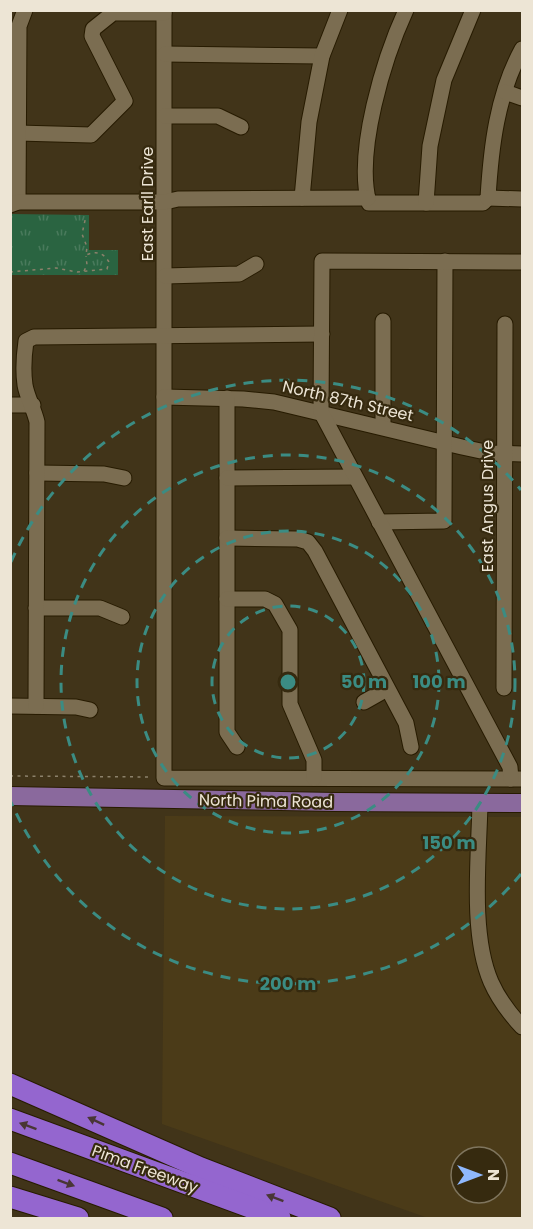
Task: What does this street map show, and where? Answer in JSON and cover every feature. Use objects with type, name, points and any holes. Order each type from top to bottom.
[{"type":"highway","points":[[10,1084],[201,1168],[330,1218]]},
{"type":"highway","name":"Pima Freeway","points":[[10,1119],[280,1218]]},
{"type":"highway","points":[[10,1163],[162,1218]]},
{"type":"highway","points":[[10,1197],[78,1218]]},
{"type":"main road","name":"North Pima Road","points":[[10,796],[522,802]]},
{"type":"street","points":[[25,10],[19,26],[18,134],[13,201],[165,202],[178,199],[302,198],[426,203],[522,199]]},
{"type":"street","points":[[302,198],[309,122],[322,56],[340,10]]},
{"type":"street","points":[[369,201],[365,182],[367,146],[385,66],[406,10]]},
{"type":"street","points":[[426,203],[430,146],[444,80],[473,10]]},
{"type":"street","points":[[18,134],[91,135],[125,101],[92,36],[93,29],[113,13],[165,12]]},
{"type":"street","name":"East Earll Drive","points":[[164,777],[165,12]]},
{"type":"street","points":[[485,201],[494,130],[505,92],[522,49]]},
{"type":"street","points":[[165,54],[322,56]]},
{"type":"street","points":[[505,92],[522,98]]},
{"type":"street","points":[[165,116],[218,116],[241,127]]},
{"type":"street","points":[[517,779],[321,412],[322,261],[522,262]]},
{"type":"street","points":[[379,522],[444,521],[445,261]]},
{"type":"street","points":[[165,276],[239,274],[256,264]]},
{"type":"street","points":[[383,321],[383,427]]},
{"type":"street","name":"East Angus Drive","points":[[504,688],[506,324]]},
{"type":"street","points":[[36,706],[37,422],[26,386],[24,351],[26,341],[34,337],[322,334]]},
{"type":"street","name":"North 87th Street","points":[[164,398],[227,398],[274,402],[490,453],[522,454]]},
{"type":"street","points":[[227,398],[227,732],[237,747]]},
{"type":"street","points":[[10,405],[33,405]]},
{"type":"street","points":[[37,473],[104,474],[124,478]]},
{"type":"street","points":[[227,478],[355,477]]},
{"type":"street","points":[[227,538],[298,539],[308,542],[315,551],[406,723],[411,747]]},
{"type":"street","points":[[227,599],[265,599],[275,604],[290,630],[290,704],[314,760],[314,778]]},
{"type":"street","points":[[36,608],[100,608],[122,617]]},
{"type":"street","points":[[364,702],[387,689]]},
{"type":"street","points":[[10,706],[76,707],[90,710]]},
{"type":"street","points":[[164,777],[517,779]]},
{"type":"street","points":[[480,803],[478,932],[485,966],[498,996],[522,1027]]},
{"type":"path","points":[[84,271],[87,265],[87,247],[82,234],[86,214]]},
{"type":"path","points":[[10,272],[56,268],[84,271],[104,270],[109,267],[109,262],[99,252],[86,255]]},
{"type":"path","points":[[10,776],[164,777]]},
{"type":"shaded area","points":[[165,816],[522,817],[522,1218],[428,1218],[162,1124]]},
{"type":"green space","points":[[11,214],[89,215],[89,250],[118,250],[118,275],[11,275]]}]
